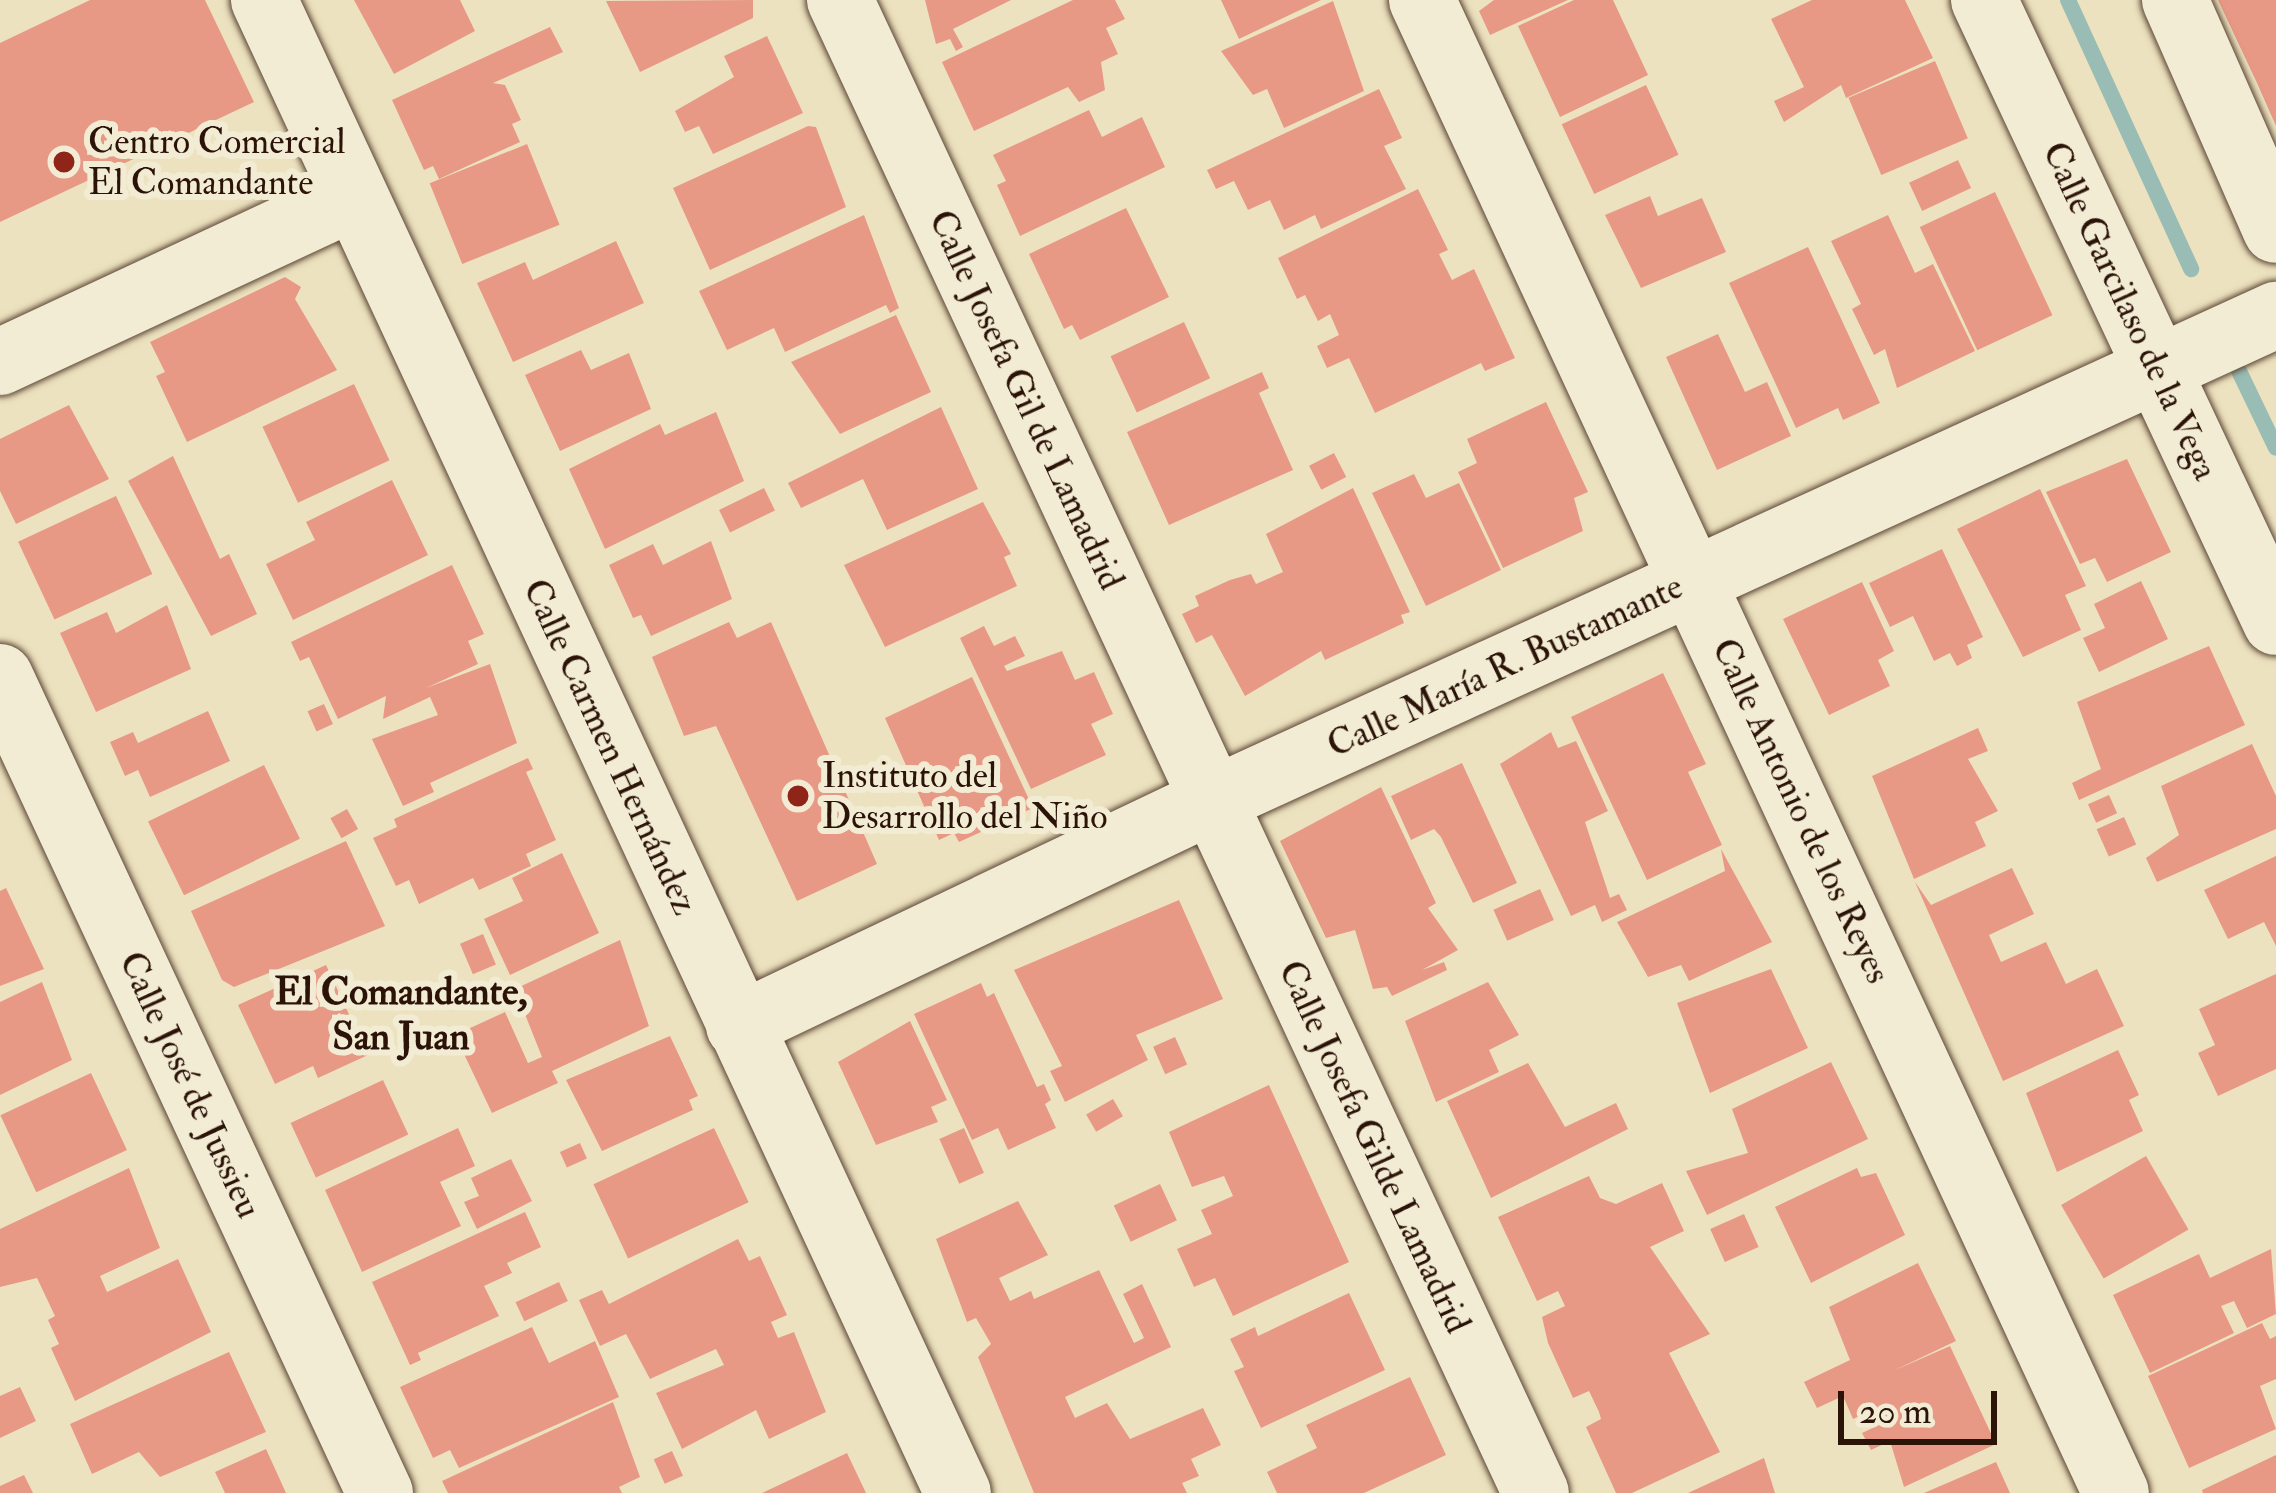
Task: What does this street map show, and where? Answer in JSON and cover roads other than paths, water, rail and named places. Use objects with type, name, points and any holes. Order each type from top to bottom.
[{"type":"street","name":"Calle Carmen Hernández","points":[[264,0],[958,1493]]},
{"type":"street","name":"Calle Josefa Gil de Lamadrid","points":[[840,0],[1211,801]]},
{"type":"street","name":"Calle Antonio de los Reyes","points":[[1422,0],[2116,1493]]},
{"type":"street","name":"Calle Garcilaso de la Vega","points":[[1984,0],[2276,622]]},
{"type":"street","points":[[2175,0],[2276,230]]},
{"type":"street","points":[[0,362],[355,197]]},
{"type":"street","name":"Calle María R. Bustamante","points":[[739,1026],[1211,801],[2276,315]]},
{"type":"street","name":"Calle José de Jussieu","points":[[0,677],[380,1493]]},
{"type":"street","name":"Calle Josefa Gilde Lamadrid","points":[[1211,801],[1536,1493]]},
{"type":"waterway","points":[[2068,0],[2191,269]]},
{"type":"waterway","points":[[2239,371],[2276,448]]},
{"type":"place","name":"Centro Comercial El Comandante","points":[[64,162]]},
{"type":"place","name":"Instituto del Desarrollo del Niño","points":[[798,796]]},
{"type":"district","name":"El Comandante, San Juan","points":[[401,1016]]}]
